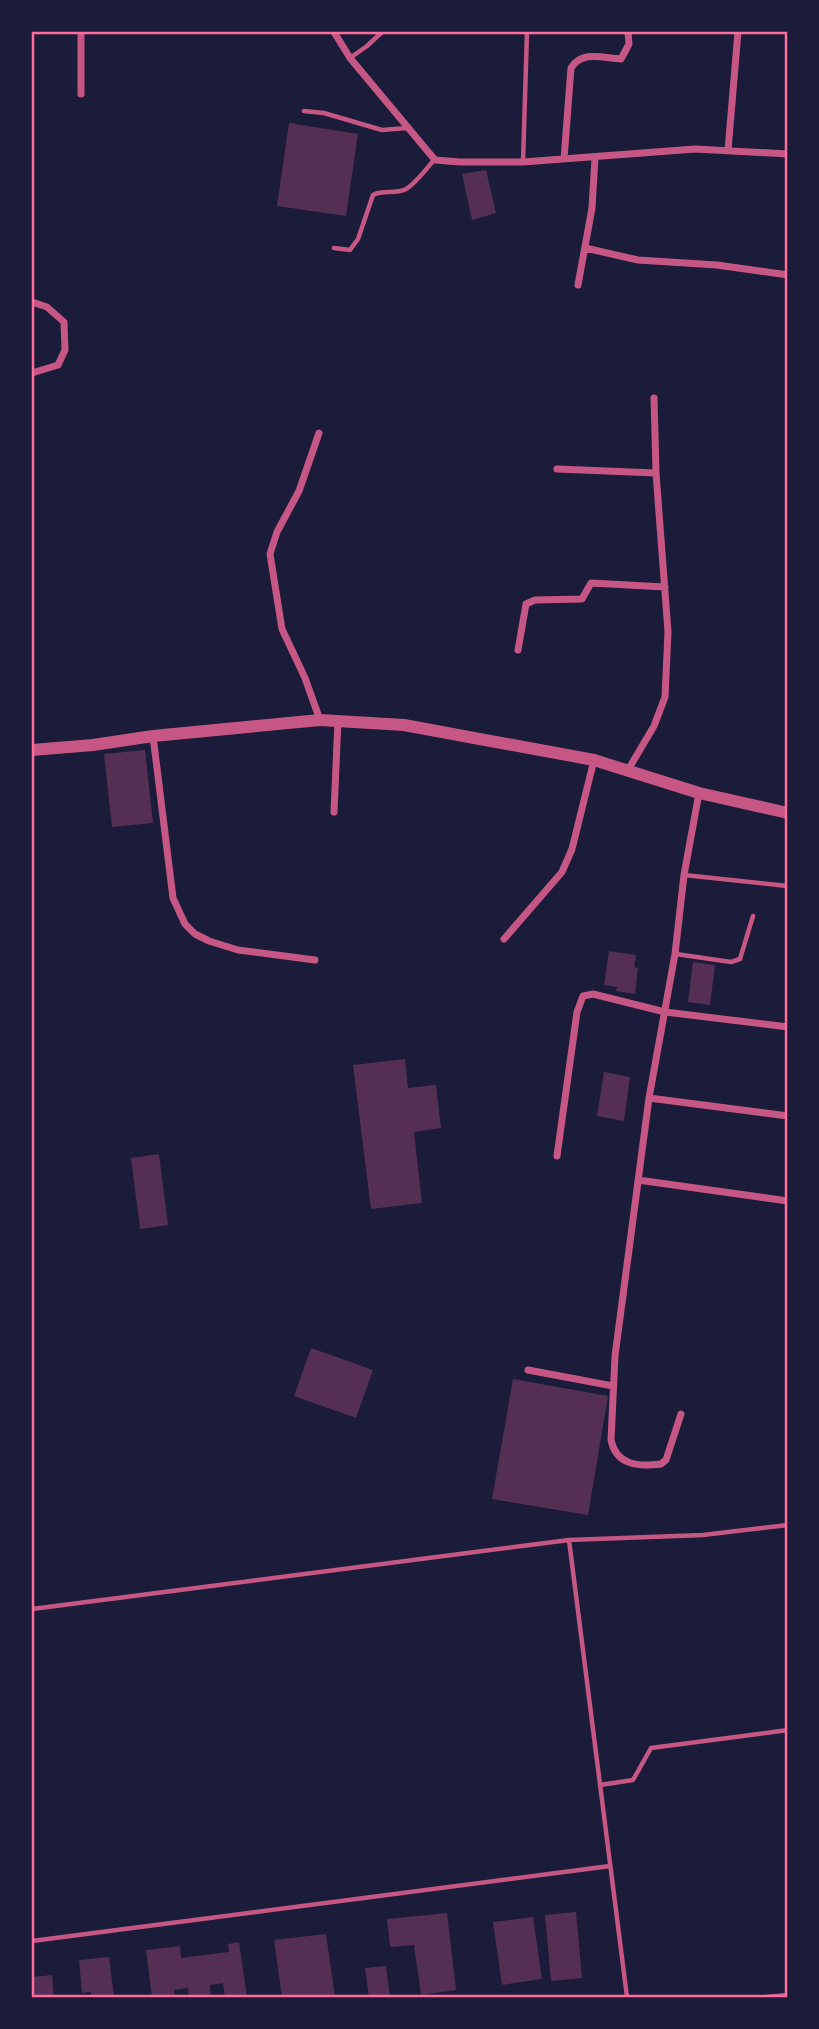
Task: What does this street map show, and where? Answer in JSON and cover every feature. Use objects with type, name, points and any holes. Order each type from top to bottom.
[{"type":"street","points":[[82,32],[82,94]]},
{"type":"street","points":[[334,32],[349,58],[435,160],[523,162],[695,149],[788,153]]},
{"type":"street","points":[[564,159],[571,68],[576,61],[586,57],[621,59],[629,44],[628,32]]},
{"type":"street","points":[[728,150],[738,32]]},
{"type":"street","points":[[578,285],[592,208],[595,158]]},
{"type":"street","points":[[584,248],[638,260],[717,265],[788,275]]},
{"type":"street","points":[[32,302],[47,307],[64,322],[65,350],[58,365],[32,373]]},
{"type":"street","points":[[628,771],[654,726],[665,697],[668,632],[656,473],[654,398]]},
{"type":"street","points":[[319,433],[299,491],[277,532],[270,554],[282,629],[305,678],[320,720]]},
{"type":"street","points":[[556,469],[656,473]]},
{"type":"street","points":[[518,650],[526,604],[535,600],[582,599],[591,583],[665,587]]},
{"type":"street","points":[[32,750],[320,720],[404,725],[594,761],[699,793],[788,813]]},
{"type":"street","points":[[334,812],[338,720]]},
{"type":"street","points":[[153,736],[173,898],[186,924],[195,934],[209,942],[238,950],[315,960]]},
{"type":"street","points":[[504,939],[562,872],[572,849],[594,761]]},
{"type":"street","points":[[681,1414],[667,1460],[661,1464],[625,1462],[614,1453],[611,1440],[613,1386],[638,1180],[649,1098],[675,954],[684,874],[699,793]]},
{"type":"street","points":[[557,1156],[577,1012],[583,996],[593,993],[665,1012],[788,1027]]},
{"type":"street","points":[[649,1098],[788,1116]]},
{"type":"street","points":[[638,1180],[788,1201]]},
{"type":"street","points":[[528,1370],[613,1386]]},
{"type":"lane","points":[[349,58],[383,32]]},
{"type":"lane","points":[[523,162],[527,32]]},
{"type":"lane","points":[[304,111],[324,113],[382,130],[407,128]]},
{"type":"lane","points":[[334,248],[350,250],[359,239],[373,195],[379,191],[407,189],[435,160]]},
{"type":"lane","points":[[684,874],[787,886]]},
{"type":"lane","points":[[675,954],[731,962],[740,959],[753,916]]},
{"type":"lane","points":[[32,1609],[569,1539],[702,1535],[788,1525]]},
{"type":"lane","points":[[569,1539],[627,1997]]},
{"type":"lane","points":[[600,1785],[633,1780],[651,1748],[788,1730]]},
{"type":"lane","points":[[32,1941],[610,1866]]},
{"type":"lane","points":[[766,1997],[788,1995]]},
{"type":"building","points":[[289,123],[358,134],[346,216],[277,206]]},
{"type":"building","points":[[486,170],[496,213],[472,220],[462,174]]},
{"type":"building","points":[[145,750],[153,823],[112,827],[104,754]]},
{"type":"building","points":[[609,951],[636,955],[634,967],[638,968],[635,994],[616,991],[617,987],[604,985]]},
{"type":"building","points":[[693,962],[715,965],[710,1005],[688,1002]]},
{"type":"building","points":[[405,1059],[408,1088],[436,1085],[441,1128],[414,1132],[422,1203],[371,1209],[353,1065]]},
{"type":"building","points":[[604,1072],[630,1077],[624,1121],[597,1116]]},
{"type":"building","points":[[159,1154],[168,1225],[140,1229],[131,1158]]},
{"type":"building","points":[[311,1348],[373,1370],[356,1418],[294,1396]]},
{"type":"building","points":[[513,1379],[608,1396],[588,1515],[492,1499]]},
{"type":"building","points":[[576,1912],[582,1978],[551,1981],[545,1915]]},
{"type":"building","points":[[447,1913],[456,1990],[421,1995],[414,1945],[390,1947],[387,1919]]},
{"type":"building","points":[[533,1917],[542,1979],[502,1985],[493,1922]]},
{"type":"building","points":[[326,1934],[335,1997],[282,1997],[274,1940]]},
{"type":"building","points":[[239,1942],[247,1997],[225,1997],[223,1983],[210,1985],[211,1997],[189,1997],[188,1988],[174,1990],[175,1997],[152,1997],[146,1950],[180,1946],[181,1958],[229,1952],[228,1944]]},
{"type":"building","points":[[109,1957],[114,1997],[91,1997],[91,1992],[82,1993],[79,1960]]},
{"type":"building","points":[[386,1966],[390,1997],[369,1997],[365,1968]]},
{"type":"building","points":[[52,1975],[54,1997],[32,1997],[32,1977]]}]
